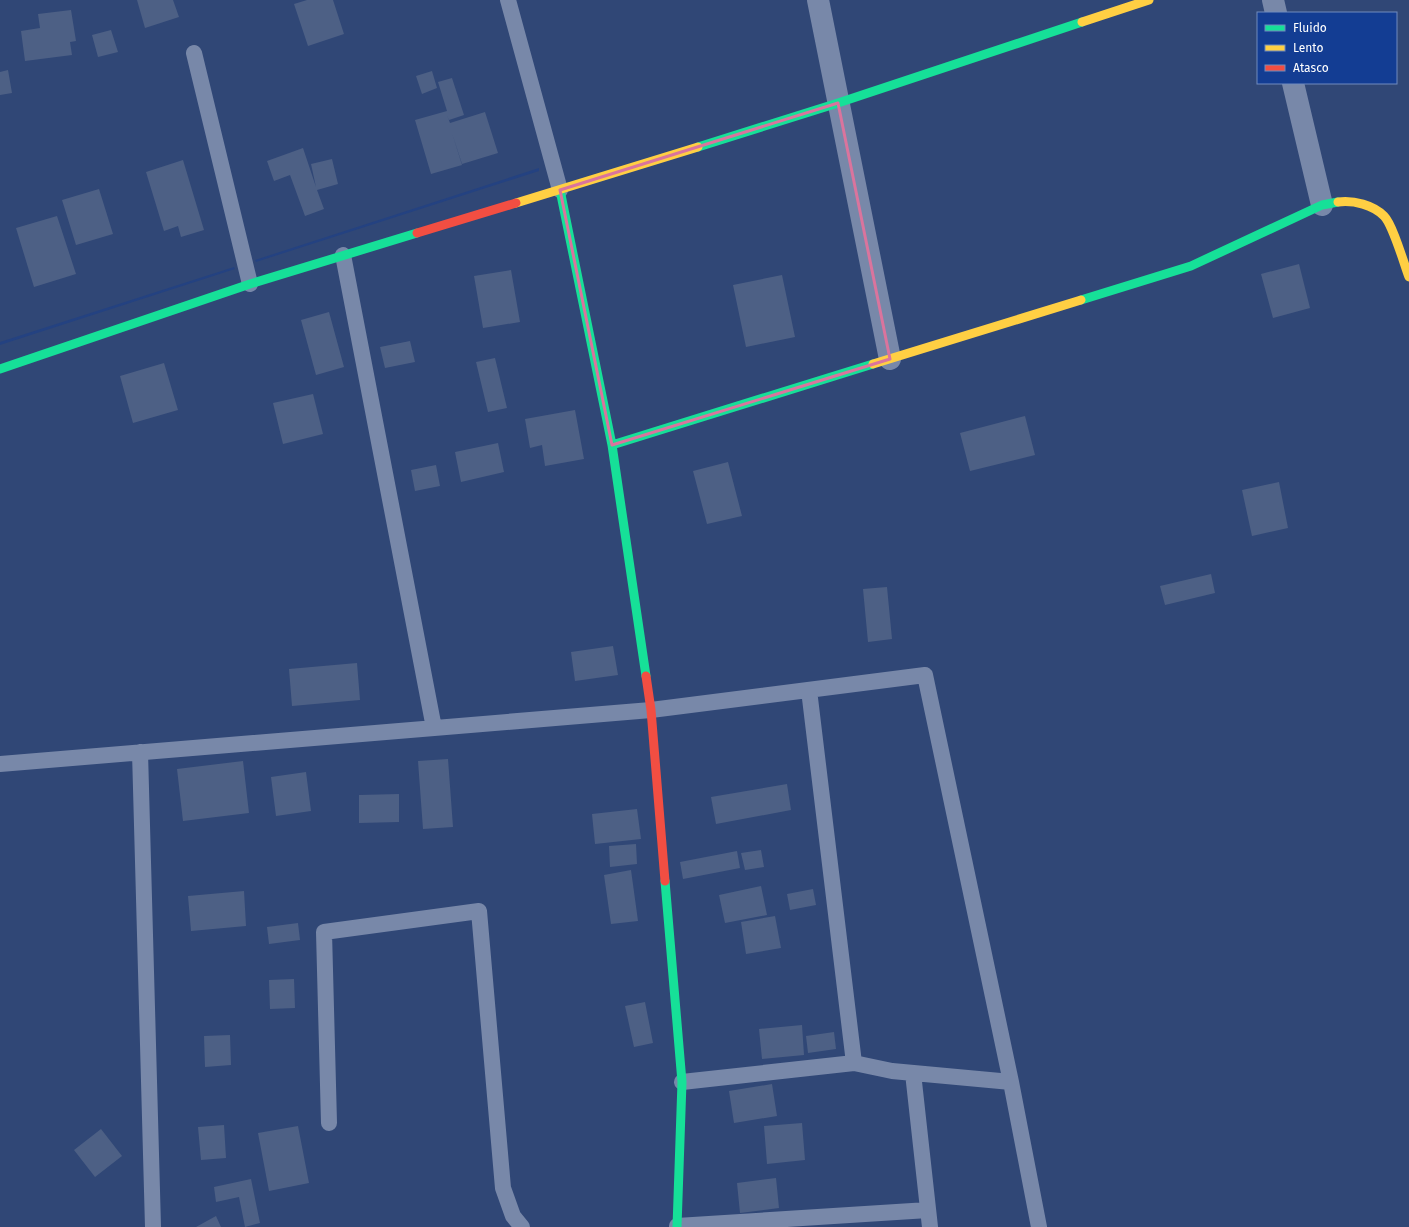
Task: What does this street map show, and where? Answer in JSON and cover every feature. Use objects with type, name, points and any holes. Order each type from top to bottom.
[{"type":"street","points":[[818,0],[890,359]]},
{"type":"street","points":[[0,369],[250,284],[560,190],[838,103],[1127,4],[1149,0]]},
{"type":"street","points":[[1273,0],[1276,12]]},
{"type":"street","points":[[1293,84],[1322,204]]},
{"type":"street","points":[[560,190],[612,445],[651,710],[682,1082],[677,1226]]},
{"type":"street","points":[[612,445],[1191,266],[1322,204],[1346,201],[1362,204],[1370,206],[1385,217],[1392,231],[1409,277]]},
{"type":"lane","points":[[508,0],[560,190]]},
{"type":"lane","points":[[194,53],[250,284]]},
{"type":"lane","points":[[343,255],[434,728]]},
{"type":"lane","points":[[0,764],[651,710],[925,675],[1011,1082],[1039,1227]]},
{"type":"lane","points":[[809,690],[854,1063]]},
{"type":"lane","points":[[140,752],[153,1227]]},
{"type":"lane","points":[[329,1123],[324,932],[479,911],[503,1188],[513,1216],[522,1227]]},
{"type":"lane","points":[[682,1082],[854,1063],[892,1071],[1011,1082]]},
{"type":"lane","points":[[913,1073],[930,1227]]},
{"type":"lane","points":[[677,1226],[928,1210]]},
{"type":"highlighted area","points":[[838,103],[890,359],[612,445],[560,190]]},
{"type":"water","points":[[539,168],[539,171],[256,262],[255,260]]},
{"type":"water","points":[[234,267],[235,269],[0,345],[0,342]]},
{"type":"building","points":[[137,0],[173,0],[179,17],[145,28]]},
{"type":"building","points":[[307,0],[333,0],[344,34],[308,46],[294,4]]},
{"type":"building","points":[[71,10],[76,41],[70,42],[72,55],[25,61],[21,31],[40,28],[38,14]]},
{"type":"building","points":[[111,30],[118,52],[98,57],[92,35]]},
{"type":"building","points":[[8,70],[12,93],[0,95],[0,72]]},
{"type":"building","points":[[432,71],[437,88],[422,94],[416,76]]},
{"type":"building","points":[[452,78],[464,115],[449,120],[447,115],[450,123],[485,112],[498,153],[462,164],[452,133],[462,165],[431,174],[415,120],[447,111],[438,82]]},
{"type":"building","points":[[303,148],[316,187],[311,164],[332,159],[338,184],[317,190],[324,209],[305,216],[290,175],[274,181],[267,161]]},
{"type":"building","points":[[183,160],[204,230],[181,237],[178,226],[164,231],[146,172]]},
{"type":"building","points":[[99,189],[113,234],[76,245],[62,200]]},
{"type":"building","points":[[57,216],[76,274],[34,287],[16,228]]},
{"type":"building","points":[[1299,264],[1310,308],[1273,318],[1261,274]]},
{"type":"building","points":[[511,270],[520,322],[483,328],[474,276]]},
{"type":"building","points":[[782,275],[795,337],[746,347],[733,285]]},
{"type":"building","points":[[329,312],[344,367],[316,375],[301,320]]},
{"type":"building","points":[[410,341],[415,362],[385,368],[380,347]]},
{"type":"building","points":[[495,358],[507,408],[488,412],[476,362]]},
{"type":"building","points":[[164,363],[178,410],[133,423],[120,376]]},
{"type":"building","points":[[313,394],[323,434],[283,444],[273,403]]},
{"type":"building","points":[[575,410],[584,459],[545,466],[542,445],[530,448],[525,419]]},
{"type":"building","points":[[1025,416],[1035,455],[970,471],[960,433]]},
{"type":"building","points":[[498,443],[504,472],[461,482],[455,452]]},
{"type":"building","points":[[728,462],[742,516],[707,524],[693,471]]},
{"type":"building","points":[[436,465],[440,486],[415,491],[411,470]]},
{"type":"building","points":[[1279,482],[1288,528],[1252,536],[1242,490]]},
{"type":"building","points":[[1211,574],[1215,593],[1165,605],[1160,586]]},
{"type":"building","points":[[887,587],[892,639],[868,642],[863,589]]},
{"type":"building","points":[[613,646],[618,675],[575,681],[571,652]]},
{"type":"building","points":[[357,663],[360,700],[292,706],[289,669]]},
{"type":"building","points":[[448,759],[453,827],[423,829],[418,761]]},
{"type":"building","points":[[243,761],[249,813],[183,821],[177,769]]},
{"type":"building","points":[[306,772],[311,811],[276,816],[271,777]]},
{"type":"building","points":[[787,784],[791,810],[716,824],[711,797]]},
{"type":"building","points":[[399,794],[399,822],[359,823],[359,795]]},
{"type":"building","points":[[637,809],[641,839],[595,844],[592,814]]},
{"type":"building","points":[[636,844],[637,864],[610,867],[609,846]]},
{"type":"building","points":[[761,850],[764,867],[745,870],[741,853]]},
{"type":"building","points":[[737,851],[740,868],[683,879],[680,862]]},
{"type":"building","points":[[631,870],[638,921],[611,924],[604,875]]},
{"type":"building","points":[[761,886],[767,915],[725,923],[719,895]]},
{"type":"building","points":[[813,889],[816,905],[790,910],[787,894]]},
{"type":"building","points":[[244,891],[246,926],[191,931],[188,896]]},
{"type":"building","points":[[775,916],[781,948],[746,954],[741,922]]},
{"type":"building","points":[[298,923],[300,940],[269,944],[267,927]]},
{"type":"building","points":[[294,979],[295,1008],[270,1009],[269,980]]},
{"type":"building","points":[[645,1002],[653,1043],[634,1047],[625,1006]]},
{"type":"building","points":[[802,1025],[804,1055],[762,1059],[759,1029]]},
{"type":"building","points":[[834,1032],[836,1049],[808,1053],[806,1036]]},
{"type":"building","points":[[230,1035],[231,1065],[205,1067],[204,1036]]},
{"type":"building","points":[[772,1084],[777,1116],[734,1123],[729,1091]]},
{"type":"building","points":[[802,1123],[805,1160],[767,1164],[764,1126]]},
{"type":"building","points":[[224,1125],[226,1158],[201,1160],[198,1127]]},
{"type":"building","points":[[298,1126],[309,1183],[269,1191],[258,1133]]},
{"type":"building","points":[[101,1129],[122,1156],[95,1177],[74,1150]]},
{"type":"building","points":[[776,1178],[779,1208],[740,1213],[737,1183]]},
{"type":"building","points":[[251,1179],[260,1223],[245,1227],[239,1197],[216,1202],[214,1187]]},
{"type":"building","points":[[216,1216],[221,1227],[196,1227]]},
{"type":"traffic: fast","points":[[698,147],[838,103],[1082,22]]},
{"type":"traffic: fast","points":[[560,190],[612,445],[646,676]]},
{"type":"traffic: fast","points":[[1081,300],[1191,266],[1322,205],[1338,202]]},
{"type":"traffic: fast","points":[[0,369],[250,284],[417,233]]},
{"type":"traffic: fast","points":[[612,445],[873,364]]},
{"type":"traffic: fast","points":[[665,881],[682,1082],[677,1227]]},
{"type":"traffic: slow","points":[[1082,22],[1149,0]]},
{"type":"traffic: slow","points":[[516,203],[698,147]]},
{"type":"traffic: slow","points":[[1338,202],[1363,204],[1380,212],[1384,216],[1395,236],[1409,277]]},
{"type":"traffic: slow","points":[[873,364],[1081,300]]},
{"type":"traffic: jam","points":[[417,233],[516,203]]},
{"type":"traffic: jam","points":[[646,676],[651,710],[665,881]]}]
